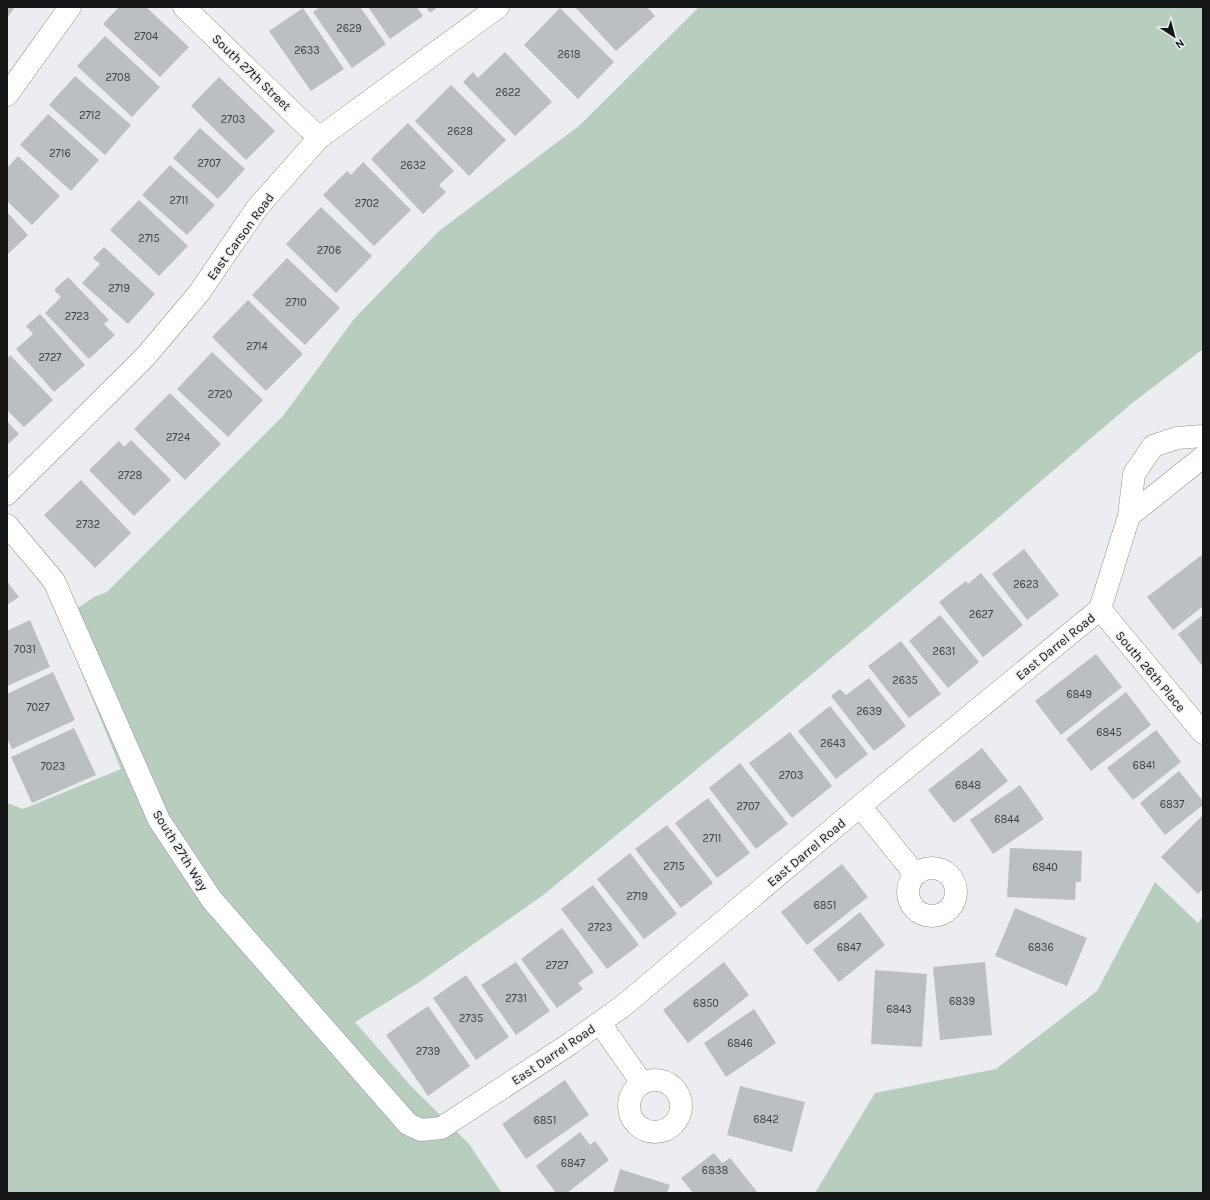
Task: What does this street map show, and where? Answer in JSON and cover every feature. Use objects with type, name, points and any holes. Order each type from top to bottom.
[{"type":"street","points":[[7,95],[70,7]]},
{"type":"street","name":"South 27th Street","points":[[184,7],[319,138]]},
{"type":"street","name":"East Carson Road","points":[[7,494],[146,356],[198,293],[257,208],[319,138],[498,7]]},
{"type":"street","name":"East Darrel Road","points":[[421,1130],[441,1128],[571,1043],[623,1006],[860,806],[1100,609],[1129,516],[1134,474],[1153,446],[1177,438],[1203,436]]},
{"type":"street","points":[[1129,516],[1203,457]]},
{"type":"street","name":"South 27th Way","points":[[7,525],[54,581],[160,820],[212,900],[408,1124],[421,1130]]},
{"type":"street","name":"South 26th Place","points":[[1100,609],[1203,734]]},
{"type":"street","points":[[860,806],[915,874]]},
{"type":"street","points":[[600,1022],[642,1083]]},
{"type":"green space","points":[[699,7],[1203,7],[1203,349],[1131,404],[774,706],[542,896],[418,983],[355,1022],[410,1085],[469,1144],[502,1193],[7,1193],[7,803],[23,809],[121,769],[60,620],[94,597],[107,592],[283,416],[354,319],[439,231],[580,125]]},
{"type":"green space","points":[[1155,882],[1198,923],[1203,916],[1203,1193],[815,1193],[875,1093],[996,1069],[1097,991]]},
{"type":"building","points":[[7,7],[15,7],[7,18]]},
{"type":"building","points":[[119,7],[146,7],[189,47],[160,77],[103,24]]},
{"type":"building","points":[[320,7],[360,7],[386,44],[352,68],[313,12]]},
{"type":"building","points":[[368,7],[417,7],[423,16],[390,39]]},
{"type":"building","points":[[426,7],[438,7],[430,13]]},
{"type":"building","points":[[575,7],[647,7],[655,16],[616,51]]},
{"type":"building","points":[[303,8],[344,69],[311,91],[269,31]]},
{"type":"building","points":[[560,8],[614,62],[578,99],[524,45]]},
{"type":"building","points":[[105,36],[160,87],[132,117],[77,66]]},
{"type":"building","points":[[505,52],[552,102],[515,136],[463,82],[473,72],[478,78]]},
{"type":"building","points":[[75,76],[131,125],[105,155],[49,105]]},
{"type":"building","points":[[219,77],[275,131],[246,160],[191,106]]},
{"type":"building","points":[[451,85],[506,140],[469,176],[415,121]]},
{"type":"building","points":[[48,114],[99,160],[71,191],[20,145]]},
{"type":"building","points":[[408,123],[454,171],[439,185],[446,192],[423,214],[371,159]]},
{"type":"building","points":[[200,128],[245,169],[218,199],[173,158]]},
{"type":"building","points":[[18,156],[60,196],[32,225],[7,201],[7,168]]},
{"type":"building","points":[[363,162],[411,210],[374,246],[323,195],[347,171],[351,175]]},
{"type":"building","points":[[170,165],[215,205],[187,235],[142,195]]},
{"type":"building","points":[[139,200],[188,246],[159,276],[110,230]]},
{"type":"building","points":[[321,207],[372,256],[336,293],[286,244]]},
{"type":"building","points":[[7,212],[28,235],[7,255]]},
{"type":"building","points":[[104,247],[155,294],[128,324],[82,283],[100,264],[93,258]]},
{"type":"building","points":[[287,258],[340,308],[305,345],[252,295]]},
{"type":"building","points":[[68,277],[109,320],[104,324],[115,335],[89,359],[45,313],[61,297],[54,290]]},
{"type":"building","points":[[248,300],[303,354],[266,391],[212,337]]},
{"type":"building","points":[[40,314],[85,365],[54,392],[16,349],[33,334],[26,326]]},
{"type":"building","points":[[212,352],[263,400],[228,437],[177,389]]},
{"type":"building","points":[[10,355],[53,400],[24,427],[7,410],[7,359]]},
{"type":"building","points":[[170,393],[221,444],[185,480],[134,429]]},
{"type":"building","points":[[7,421],[19,434],[7,445]]},
{"type":"building","points":[[131,440],[171,480],[134,516],[89,470],[119,441],[124,447]]},
{"type":"building","points":[[81,480],[131,533],[95,568],[44,515]]},
{"type":"building","points":[[1024,549],[1059,595],[1027,620],[992,574]]},
{"type":"building","points":[[1203,554],[1203,606],[1173,630],[1147,597]]},
{"type":"building","points":[[981,573],[1023,625],[983,657],[939,602],[966,581],[968,584]]},
{"type":"building","points":[[7,581],[19,597],[7,605]]},
{"type":"building","points":[[940,615],[979,662],[948,688],[909,641]]},
{"type":"building","points":[[1203,615],[1203,667],[1178,634]]},
{"type":"building","points":[[30,620],[50,667],[7,686],[7,631]]},
{"type":"building","points":[[901,641],[941,694],[909,718],[868,666]]},
{"type":"building","points":[[1096,654],[1122,687],[1061,735],[1035,701]]},
{"type":"building","points":[[53,672],[75,720],[12,749],[7,738],[7,694]]},
{"type":"building","points":[[869,678],[906,726],[874,751],[831,696],[840,689],[846,695]]},
{"type":"building","points":[[1126,692],[1151,725],[1091,771],[1066,739]]},
{"type":"building","points":[[830,706],[868,754],[836,779],[798,731]]},
{"type":"building","points":[[74,728],[96,775],[32,803],[11,757]]},
{"type":"building","points":[[1156,730],[1181,762],[1133,800],[1107,768]]},
{"type":"building","points":[[790,732],[832,786],[792,818],[749,763]]},
{"type":"building","points":[[982,748],[1008,781],[954,823],[928,790]]},
{"type":"building","points":[[740,763],[788,824],[756,849],[709,788]]},
{"type":"building","points":[[1179,771],[1203,801],[1203,805],[1165,835],[1140,803]]},
{"type":"building","points":[[1020,785],[1044,819],[993,854],[970,820]]},
{"type":"building","points":[[708,798],[750,853],[717,878],[675,823]]},
{"type":"building","points":[[1203,815],[1203,889],[1198,894],[1161,857]]},
{"type":"building","points":[[667,825],[713,883],[681,908],[635,849]]},
{"type":"building","points":[[1010,848],[1082,851],[1081,882],[1076,882],[1075,900],[1007,897]]},
{"type":"building","points":[[630,853],[677,914],[644,939],[597,879]]},
{"type":"building","points":[[842,864],[868,897],[807,945],[781,912]]},
{"type":"building","points":[[593,885],[639,945],[607,969],[561,909]]},
{"type":"building","points":[[1015,908],[1087,938],[1067,986],[995,956]]},
{"type":"building","points":[[860,912],[885,945],[839,982],[813,950]]},
{"type":"building","points":[[562,928],[594,972],[578,983],[583,989],[557,1008],[521,959]]},
{"type":"building","points":[[516,962],[550,1011],[516,1035],[481,985]]},
{"type":"building","points":[[724,962],[749,995],[688,1043],[663,1010]]},
{"type":"building","points":[[985,962],[992,1035],[940,1040],[933,967]]},
{"type":"building","points":[[875,970],[927,974],[922,1047],[871,1044]]},
{"type":"building","points":[[466,975],[509,1037],[476,1060],[433,998]]},
{"type":"building","points":[[428,1006],[470,1066],[428,1096],[386,1035]]},
{"type":"building","points":[[754,1009],[776,1043],[726,1077],[704,1043]]},
{"type":"building","points":[[565,1080],[589,1115],[526,1159],[502,1124]]},
{"type":"building","points":[[740,1086],[805,1102],[792,1152],[727,1135]]},
{"type":"building","points":[[580,1132],[590,1145],[595,1141],[609,1160],[567,1193],[556,1193],[536,1166]]},
{"type":"building","points":[[714,1153],[722,1163],[730,1158],[758,1193],[693,1193],[681,1178]]},
{"type":"building","points":[[620,1169],[670,1185],[667,1193],[613,1193]]}]
